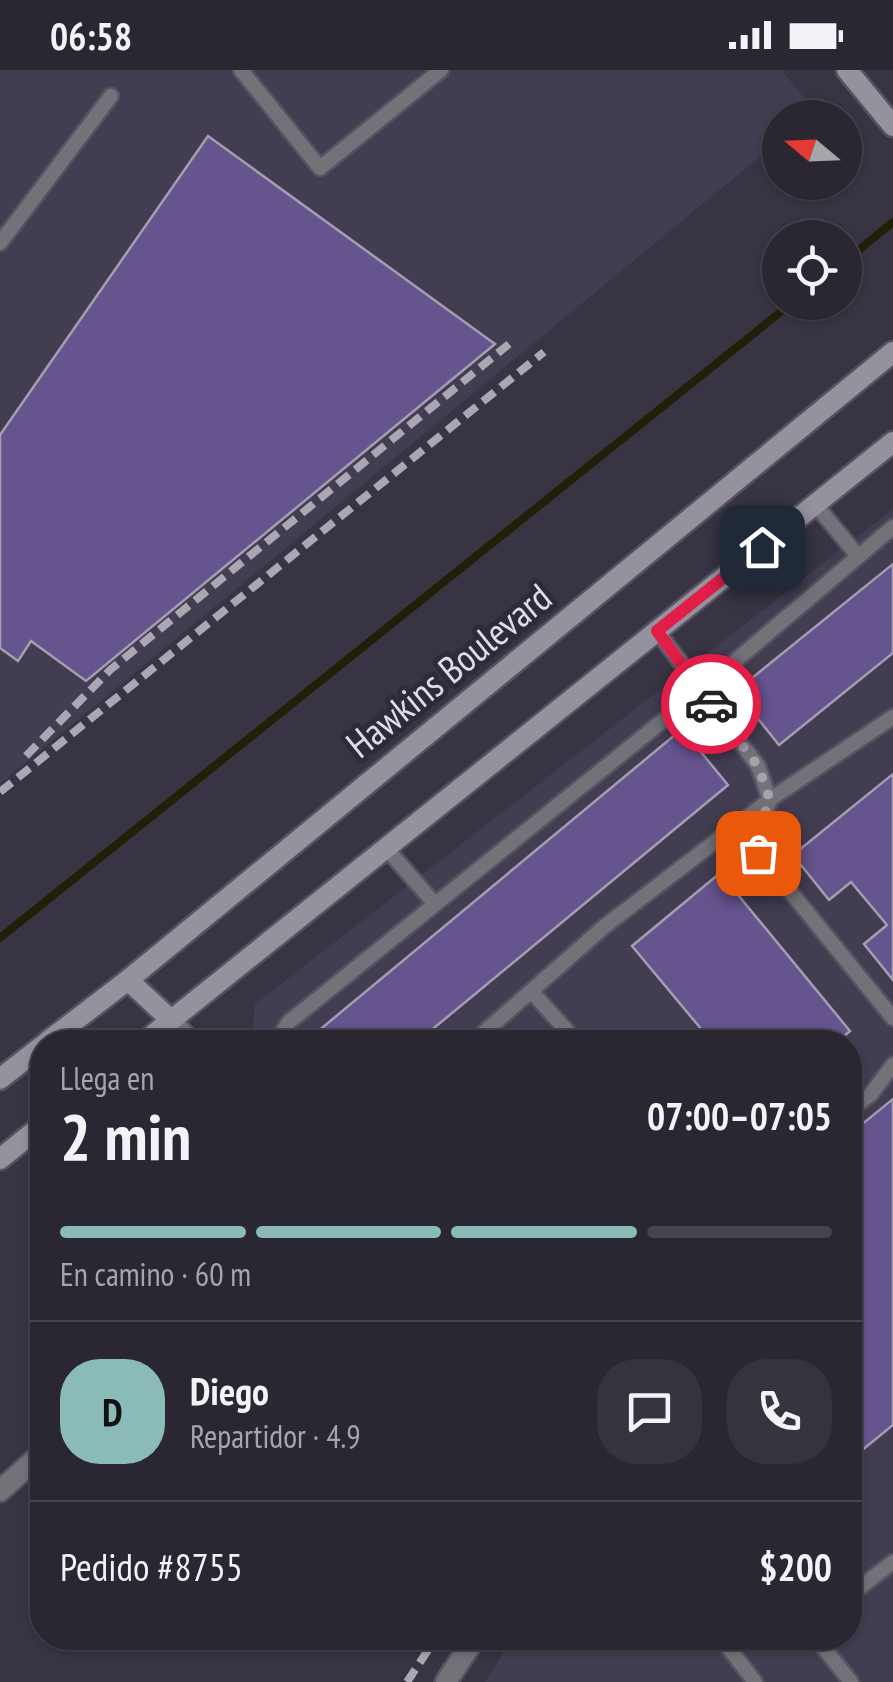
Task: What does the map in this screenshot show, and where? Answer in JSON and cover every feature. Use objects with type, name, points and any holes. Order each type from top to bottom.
[{"type":"main road","points":[[847,70],[893,126]]},
{"type":"main road","name":"Hawkins Boulevard","points":[[63,1030],[893,352]]},
{"type":"main road","points":[[159,1030],[893,442]]},
{"type":"main road","points":[[128,980],[171,1020]]},
{"type":"main road","name":"Hawkins Boulevard","points":[[0,1079],[30,1056]]},
{"type":"main road","points":[[0,1160],[30,1135]]},
{"type":"street","points":[[171,1020],[180,1030]]},
{"type":"street","points":[[0,1491],[30,1464]]},
{"type":"street","points":[[446,1682],[467,1650]]},
{"type":"lane","points":[[240,70],[320,168],[442,70]]},
{"type":"lane","points":[[0,243],[112,96]]},
{"type":"lane","points":[[814,504],[858,556]]},
{"type":"lane","points":[[284,1030],[701,690],[893,527]]},
{"type":"lane","points":[[657,631],[758,766],[770,800],[758,831],[758,853],[893,1018]]},
{"type":"lane","points":[[487,1030],[605,926],[770,800],[893,717]]},
{"type":"lane","points":[[386,848],[435,904]]},
{"type":"lane","points":[[531,991],[566,1030]]},
{"type":"lane","points":[[862,1101],[893,1066]]},
{"type":"lane","points":[[862,1587],[893,1562]]},
{"type":"lane","points":[[730,1650],[755,1682]]},
{"type":"lane","points":[[826,1650],[851,1682]]},
{"type":"shaded area","points":[[0,70],[782,70],[805,100],[762,100],[762,155],[0,784]]},
{"type":"shaded area","points":[[893,509],[893,1682],[485,1682],[505,1650],[862,1650],[862,1030],[252,1030],[255,1004]]},
{"type":"building","points":[[208,136],[495,344],[86,681],[31,641],[18,661],[0,648],[0,435]]},
{"type":"building","points":[[893,564],[893,653],[779,745],[736,691]]},
{"type":"building","points":[[682,729],[728,785],[432,1030],[319,1030]]},
{"type":"building","points":[[893,774],[893,980],[864,944],[887,925],[851,882],[829,900],[793,855]]},
{"type":"building","points":[[720,873],[849,1030],[702,1030],[632,946]]},
{"type":"building","points":[[893,1099],[893,1425],[862,1450],[862,1124]]},
{"type":"waterway","points":[[862,247],[893,222]]},
{"type":"waterway","points":[[0,938],[771,320]]},
{"type":"railway","points":[[26,756],[110,670],[509,344]]},
{"type":"railway","points":[[0,792],[544,352]]},
{"type":"railway","points":[[407,1682],[428,1650]]},
{"type":"way so far","points":[[711,704],[758,766],[770,800],[758,831],[758,853]]},
{"type":"route","points":[[711,704],[657,631],[762,547]]}]
